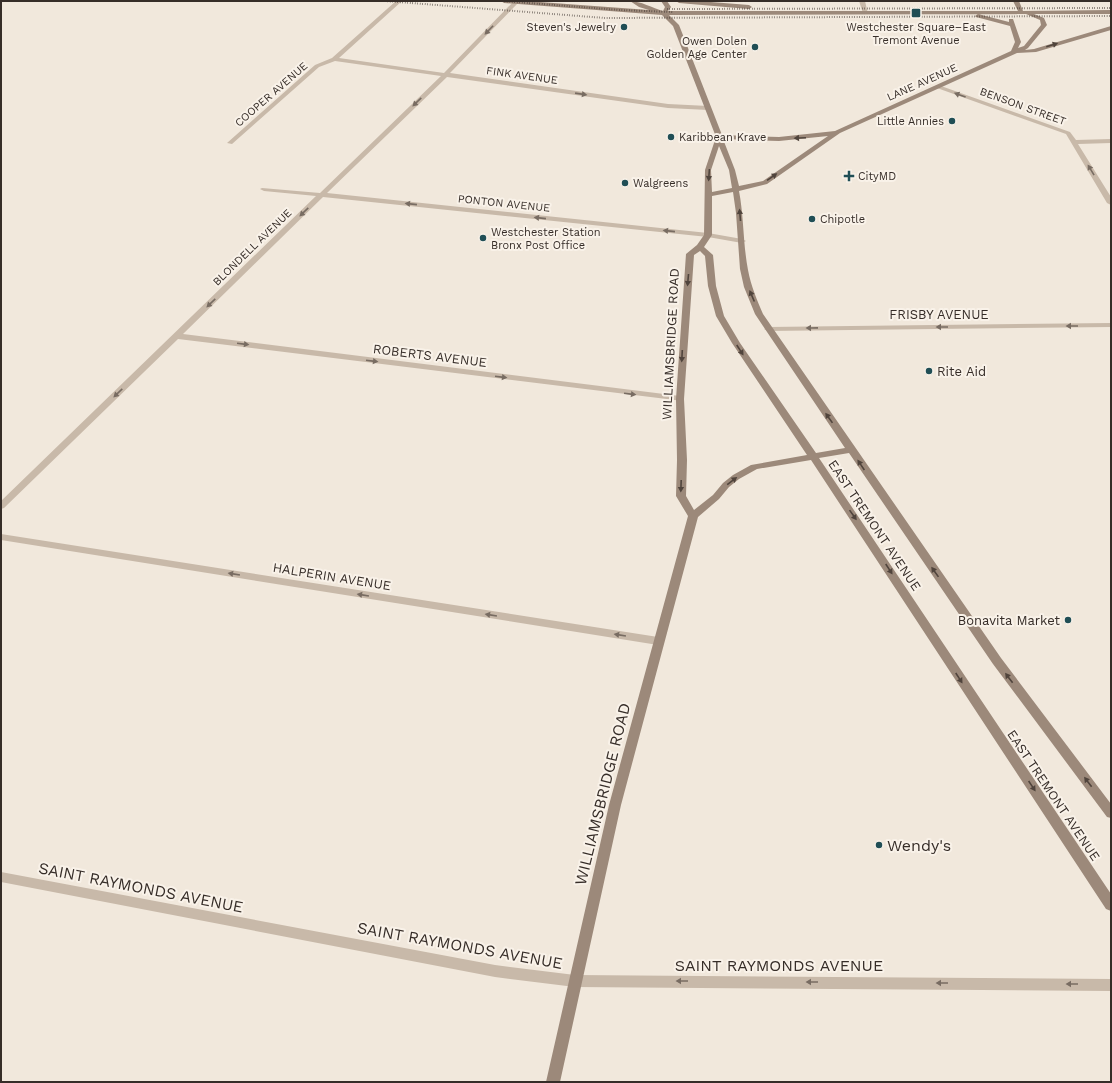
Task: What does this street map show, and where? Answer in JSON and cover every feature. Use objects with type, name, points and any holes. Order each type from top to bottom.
[{"type":"main road","points":[[504,1],[664,13],[1111,12]]},
{"type":"main road","points":[[633,1],[641,6],[664,13]]},
{"type":"main road","points":[[664,1],[668,7],[664,13]]},
{"type":"main road","points":[[679,1],[828,13]]},
{"type":"main road","points":[[1016,1],[1021,12]]},
{"type":"main road","points":[[959,12],[1012,25]]},
{"type":"main road","points":[[1021,12],[1010,19],[1018,42],[1014,52],[1034,51],[1111,28]]},
{"type":"main road","name":"LANE AVENUE","points":[[708,195],[765,183],[838,132],[1026,47],[1044,25],[1042,19],[1021,12]]},
{"type":"main road","name":"EAST TREMONT AVENUE","points":[[664,13],[676,25],[732,170],[740,213],[744,269],[748,287],[759,314],[768,330],[997,661],[1111,813]]},
{"type":"main road","name":"LANE AVENUE","points":[[718,137],[779,139],[838,132]]},
{"type":"main road","points":[[700,247],[708,236],[708,170],[718,137]]},
{"type":"main road","name":"EAST TREMONT AVENUE","points":[[700,247],[709,255],[712,286],[720,316],[741,352],[867,536],[1111,905]]},
{"type":"main road","name":"WILLIAMSBRIDGE ROAD","points":[[553,1082],[615,805],[658,641],[693,516],[681,496],[682,460],[680,399],[690,254],[700,247]]},
{"type":"main road","points":[[693,516],[716,497],[726,485],[736,477],[754,467],[851,450]]},
{"type":"street","name":"COOPER AVENUE","points":[[230,143],[317,66],[334,59],[399,1]]},
{"type":"street","name":"BLONDELL AVENUE","points":[[1,506],[445,75],[516,1]]},
{"type":"street","points":[[862,1],[866,13]]},
{"type":"street","name":"FINK AVENUE","points":[[334,59],[668,106],[708,108]]},
{"type":"street","name":"BENSON STREET","points":[[939,87],[1068,133],[1111,203]]},
{"type":"street","points":[[1074,142],[1111,141]]},
{"type":"street","name":"PONTON AVENUE","points":[[264,189],[708,236],[742,241]]},
{"type":"street","name":"FRISBY AVENUE","points":[[768,330],[1111,325]]},
{"type":"street","name":"ROBERTS AVENUE","points":[[177,336],[680,399]]},
{"type":"street","name":"HALPERIN AVENUE","points":[[1,537],[658,641]]},
{"type":"street","name":"SAINT RAYMONDS AVENUE","points":[[1,878],[495,971],[575,981],[1111,985]]},
{"type":"railway","points":[[385,1],[605,18],[1111,16]]},
{"type":"railway","points":[[502,1],[620,10],[673,12]]},
{"type":"railway","points":[[667,9],[1111,8]]},
{"type":"place","name":"Westchester Square–East Tremont Avenue","points":[[916,13]]},
{"type":"place","name":"Steven's Jewelry","points":[[624,27]]},
{"type":"place","name":"Owen Dolen Golden Age Center","points":[[755,47]]},
{"type":"place","name":"Little Annies","points":[[952,121]]},
{"type":"place","name":"Karibbean Krave","points":[[671,137]]},
{"type":"place","name":"CityMD","points":[[849,176]]},
{"type":"place","name":"Walgreens","points":[[625,183]]},
{"type":"place","name":"Chipotle","points":[[812,219]]},
{"type":"place","name":"Westchester Station Bronx Post Office","points":[[483,238]]},
{"type":"place","name":"Rite Aid","points":[[929,371]]},
{"type":"place","name":"Bonavita Market","points":[[1068,620]]},
{"type":"place","name":"Wendy's","points":[[879,845]]}]
